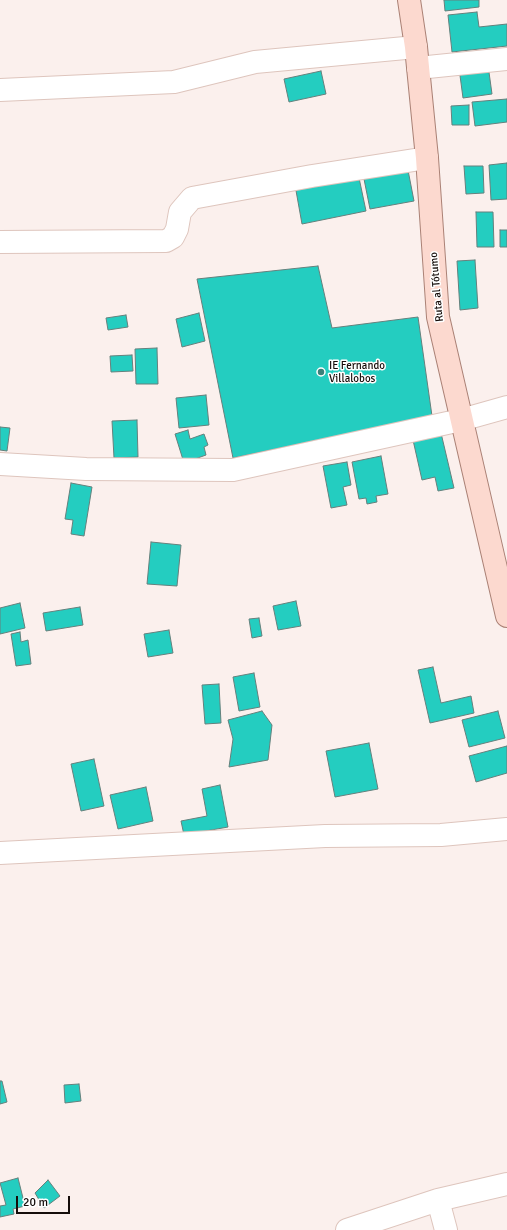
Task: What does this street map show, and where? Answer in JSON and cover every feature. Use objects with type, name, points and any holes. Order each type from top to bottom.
[{"type":"main road","name":"Ruta al Tótumo","points":[[409,0],[416,47],[427,158],[438,317],[507,616]]},
{"type":"street","points":[[0,90],[174,82],[255,62],[416,47]]},
{"type":"street","points":[[418,68],[507,59]]},
{"type":"street","points":[[0,242],[166,240],[173,237],[177,229],[180,212],[192,198],[312,176],[427,158]]},
{"type":"street","points":[[0,464],[86,468],[233,470],[461,420],[507,407]]},
{"type":"street","points":[[0,853],[326,836],[442,834],[507,829]]},
{"type":"street","points":[[346,1230],[438,1200],[507,1184]]},
{"type":"street","points":[[438,1200],[446,1230]]},
{"type":"building","points":[[444,0],[479,0],[479,7],[445,11]]},
{"type":"building","points":[[477,12],[479,27],[507,24],[507,46],[452,52],[448,15]]},
{"type":"building","points":[[488,65],[492,94],[463,98],[459,68]]},
{"type":"building","points":[[321,71],[326,94],[289,102],[284,79]]},
{"type":"building","points":[[507,99],[507,122],[475,126],[472,102]]},
{"type":"building","points":[[469,105],[469,125],[452,125],[451,106]]},
{"type":"building","points":[[507,163],[507,199],[491,200],[489,165]]},
{"type":"building","points":[[407,165],[414,201],[370,209],[363,174]]},
{"type":"building","points":[[464,166],[483,166],[484,193],[466,194]]},
{"type":"building","points":[[358,173],[366,211],[302,224],[295,185]]},
{"type":"building","points":[[476,212],[493,212],[494,247],[477,247]]},
{"type":"building","points":[[500,230],[507,230],[507,247],[500,247]]},
{"type":"building","points":[[475,260],[478,308],[460,310],[457,261]]},
{"type":"building","name":"IE Fernando Villalobos","points":[[318,266],[332,328],[418,317],[432,416],[233,458],[197,279]]},
{"type":"building","points":[[199,313],[205,341],[182,347],[176,319]]},
{"type":"building","points":[[126,315],[128,327],[108,330],[106,318]]},
{"type":"building","points":[[157,348],[158,384],[136,384],[135,349]]},
{"type":"building","points":[[132,355],[133,371],[111,372],[110,356]]},
{"type":"building","points":[[206,395],[209,425],[179,428],[176,398]]},
{"type":"building","points":[[137,420],[138,457],[114,458],[112,421]]},
{"type":"building","points":[[0,427],[10,428],[7,451],[0,450]]},
{"type":"building","points":[[188,430],[190,439],[204,434],[208,445],[204,447],[206,455],[184,463],[175,434]]},
{"type":"building","points":[[441,433],[454,488],[438,491],[435,477],[422,480],[413,440]]},
{"type":"building","points":[[381,456],[388,494],[376,496],[377,502],[367,504],[366,498],[359,499],[352,462]]},
{"type":"building","points":[[347,462],[351,485],[343,487],[347,505],[331,508],[323,466]]},
{"type":"building","points":[[71,483],[92,487],[84,536],[71,534],[73,520],[65,519]]},
{"type":"building","points":[[151,542],[181,545],[177,586],[147,584]]},
{"type":"building","points":[[296,601],[301,626],[278,630],[273,606]]},
{"type":"building","points":[[20,603],[25,628],[0,634],[0,608]]},
{"type":"building","points":[[80,607],[83,625],[46,631],[43,613]]},
{"type":"building","points":[[259,618],[262,636],[252,638],[249,619]]},
{"type":"building","points":[[169,630],[173,653],[148,657],[144,634]]},
{"type":"building","points":[[20,632],[21,642],[28,640],[31,664],[16,666],[11,634]]},
{"type":"building","points":[[433,667],[441,703],[471,696],[474,713],[430,723],[418,670]]},
{"type":"building","points":[[254,673],[260,707],[239,711],[233,677]]},
{"type":"building","points":[[219,684],[221,723],[205,724],[202,685]]},
{"type":"building","points":[[262,711],[272,725],[268,760],[229,767],[233,739],[228,720]]},
{"type":"building","points":[[498,711],[505,738],[469,747],[462,720]]},
{"type":"building","points":[[369,743],[378,789],[335,797],[326,751]]},
{"type":"building","points":[[507,746],[507,773],[476,782],[469,756]]},
{"type":"building","points":[[94,759],[104,806],[81,811],[71,764]]},
{"type":"building","points":[[220,785],[228,827],[184,835],[181,821],[207,816],[202,789]]},
{"type":"building","points":[[146,787],[153,821],[118,829],[110,795]]},
{"type":"building","points":[[0,1081],[2,1081],[7,1102],[0,1104]]},
{"type":"building","points":[[79,1084],[81,1101],[65,1103],[64,1085]]},
{"type":"building","points":[[18,1178],[25,1206],[13,1209],[14,1214],[0,1217],[0,1206],[6,1205],[0,1183]]},
{"type":"building","points":[[48,1180],[60,1196],[44,1208],[35,1193]]},
{"type":"place","name":"IE Fernando Villalobos","points":[[321,372]]}]
